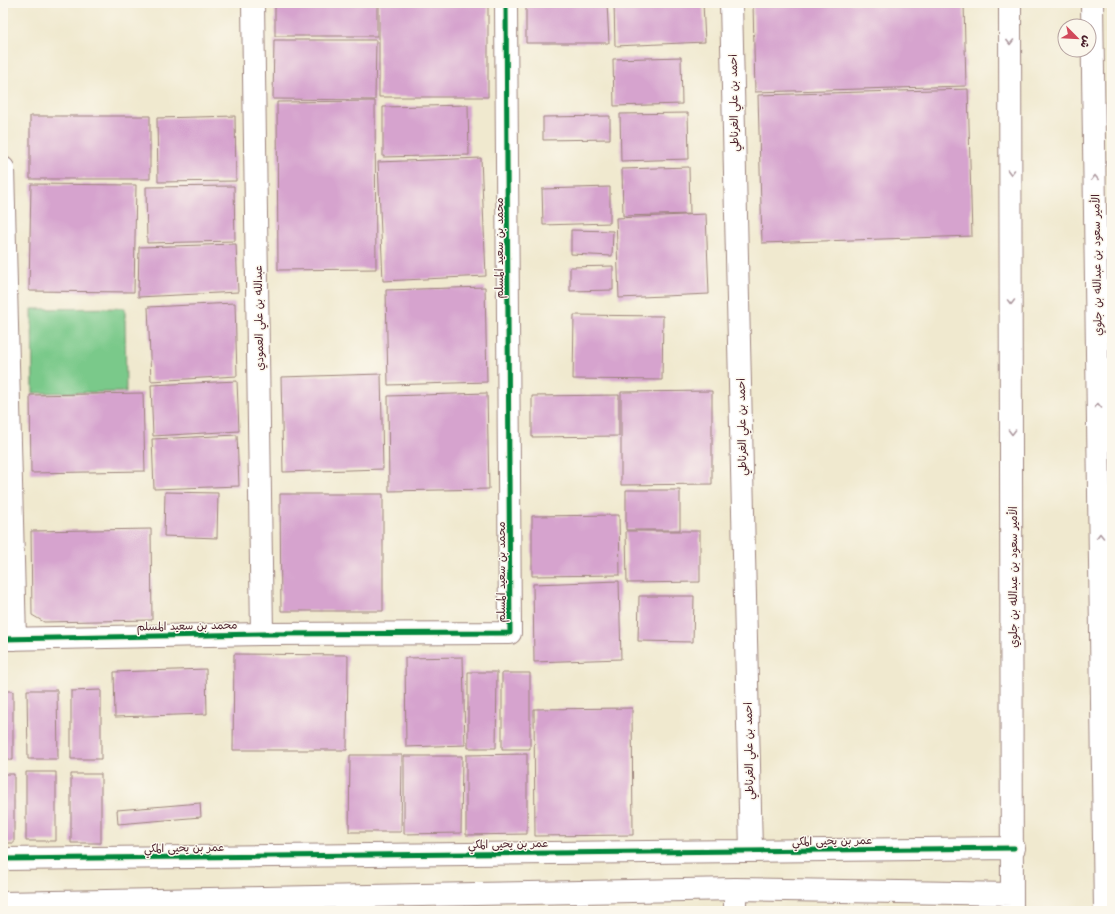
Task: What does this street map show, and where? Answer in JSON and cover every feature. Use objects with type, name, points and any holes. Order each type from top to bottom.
[{"type":"street","name":"عبدالله بن علي العمودي","points":[[253,3],[262,634]]},
{"type":"street","name":"محمد بن سعيد المسلم","points":[[9,639],[262,634],[510,633],[506,3]]},
{"type":"street","name":"احمد بن علي الغرناطي","points":[[731,3],[751,851]]},
{"type":"street","name":"الأمير سعود بن عبدالله بن جلوي","points":[[1010,3],[1014,848],[1012,902]]},
{"type":"street","name":"الأمير سعود بن عبدالله بن جلوي","points":[[1092,3],[1105,911]]},
{"type":"street","points":[[3,168],[9,639]]},
{"type":"street","name":"عمر بن يحيى المكي","points":[[3,859],[1014,848]]},
{"type":"street","points":[[735,889],[735,911]]},
{"type":"street","points":[[3,903],[113,906],[735,889],[1012,902]]},
{"type":"green space","points":[[125,308],[126,392],[33,393],[32,309]]},
{"type":"building","points":[[275,3],[377,3],[377,36],[275,36]]},
{"type":"building","points":[[379,3],[488,3],[488,97],[379,97]]},
{"type":"building","points":[[526,3],[607,3],[609,43],[526,43]]},
{"type":"building","points":[[614,3],[703,3],[705,42],[615,46]]},
{"type":"building","points":[[753,3],[964,3],[966,86],[755,92]]},
{"type":"building","points":[[274,40],[376,40],[375,100],[273,99]]},
{"type":"building","points":[[681,57],[682,104],[614,106],[613,59]]},
{"type":"building","points":[[968,89],[972,236],[762,243],[758,95]]},
{"type":"building","points":[[375,101],[376,269],[278,270],[277,102]]},
{"type":"building","points":[[468,105],[469,155],[383,157],[383,107]]},
{"type":"building","points":[[688,113],[689,159],[621,161],[620,114]]},
{"type":"building","points":[[30,116],[150,116],[150,179],[30,179]]},
{"type":"building","points":[[235,116],[236,181],[158,182],[157,118]]},
{"type":"building","points":[[610,116],[610,139],[543,140],[543,117]]},
{"type":"building","points":[[481,158],[486,276],[383,281],[378,162]]},
{"type":"building","points":[[689,167],[690,214],[623,216],[622,169]]},
{"type":"building","points":[[31,184],[136,185],[134,292],[29,291]]},
{"type":"building","points":[[234,186],[235,241],[147,243],[146,187]]},
{"type":"building","points":[[610,187],[610,223],[543,225],[542,189]]},
{"type":"building","points":[[706,214],[709,294],[619,298],[616,218]]},
{"type":"building","points":[[571,230],[613,231],[612,256],[571,254]]},
{"type":"building","points":[[236,244],[238,292],[138,297],[139,247]]},
{"type":"building","points":[[613,266],[613,290],[570,291],[570,267]]},
{"type":"building","points":[[485,287],[487,382],[388,385],[386,290]]},
{"type":"building","points":[[235,303],[237,376],[151,381],[148,307]]},
{"type":"building","points":[[574,315],[663,316],[662,380],[573,379]]},
{"type":"building","points":[[381,374],[383,469],[283,472],[281,377]]},
{"type":"building","points":[[237,381],[239,431],[153,436],[151,385]]},
{"type":"building","points":[[712,391],[712,484],[621,485],[621,392]]},
{"type":"building","points":[[143,393],[145,471],[31,473],[30,395]]},
{"type":"building","points":[[487,393],[489,489],[389,491],[388,396]]},
{"type":"building","points":[[619,395],[619,436],[532,437],[532,396]]},
{"type":"building","points":[[237,435],[239,486],[154,489],[152,439]]},
{"type":"building","points":[[626,490],[680,490],[680,530],[626,530]]},
{"type":"building","points":[[165,492],[218,493],[217,538],[164,536]]},
{"type":"building","points":[[280,494],[383,494],[383,611],[281,611]]},
{"type":"building","points":[[619,515],[620,575],[532,576],[532,516]]},
{"type":"building","points":[[151,529],[152,620],[44,622],[32,615],[31,531]]},
{"type":"building","points":[[626,531],[700,531],[700,582],[627,583]]},
{"type":"building","points":[[619,581],[621,659],[534,662],[533,584]]},
{"type":"building","points":[[639,596],[694,596],[693,642],[638,641]]},
{"type":"building","points":[[234,654],[348,655],[347,750],[233,750]]},
{"type":"building","points":[[463,657],[465,745],[406,747],[405,658]]},
{"type":"building","points":[[206,669],[207,714],[115,717],[114,672]]},
{"type":"building","points":[[468,672],[497,672],[496,748],[468,748]]},
{"type":"building","points":[[502,673],[530,673],[530,749],[502,749]]},
{"type":"building","points":[[27,690],[57,690],[58,759],[28,759]]},
{"type":"building","points":[[101,690],[101,759],[71,759],[71,691]]},
{"type":"building","points":[[3,691],[13,691],[13,760],[3,760]]},
{"type":"building","points":[[632,708],[633,835],[535,836],[534,709]]},
{"type":"building","points":[[527,754],[527,834],[466,835],[466,755]]},
{"type":"building","points":[[350,755],[402,755],[401,832],[349,832]]},
{"type":"building","points":[[404,756],[462,756],[461,833],[404,834]]},
{"type":"building","points":[[26,772],[56,772],[56,841],[26,841]]},
{"type":"building","points":[[3,774],[14,774],[14,843],[3,843]]},
{"type":"building","points":[[71,774],[101,774],[101,843],[71,843]]},
{"type":"building","points":[[200,803],[201,817],[118,824],[117,810]]},
{"type":"cycle path","points":[[3,639],[262,634],[510,633],[506,3]]},
{"type":"cycle path","points":[[3,859],[1014,848]]}]
